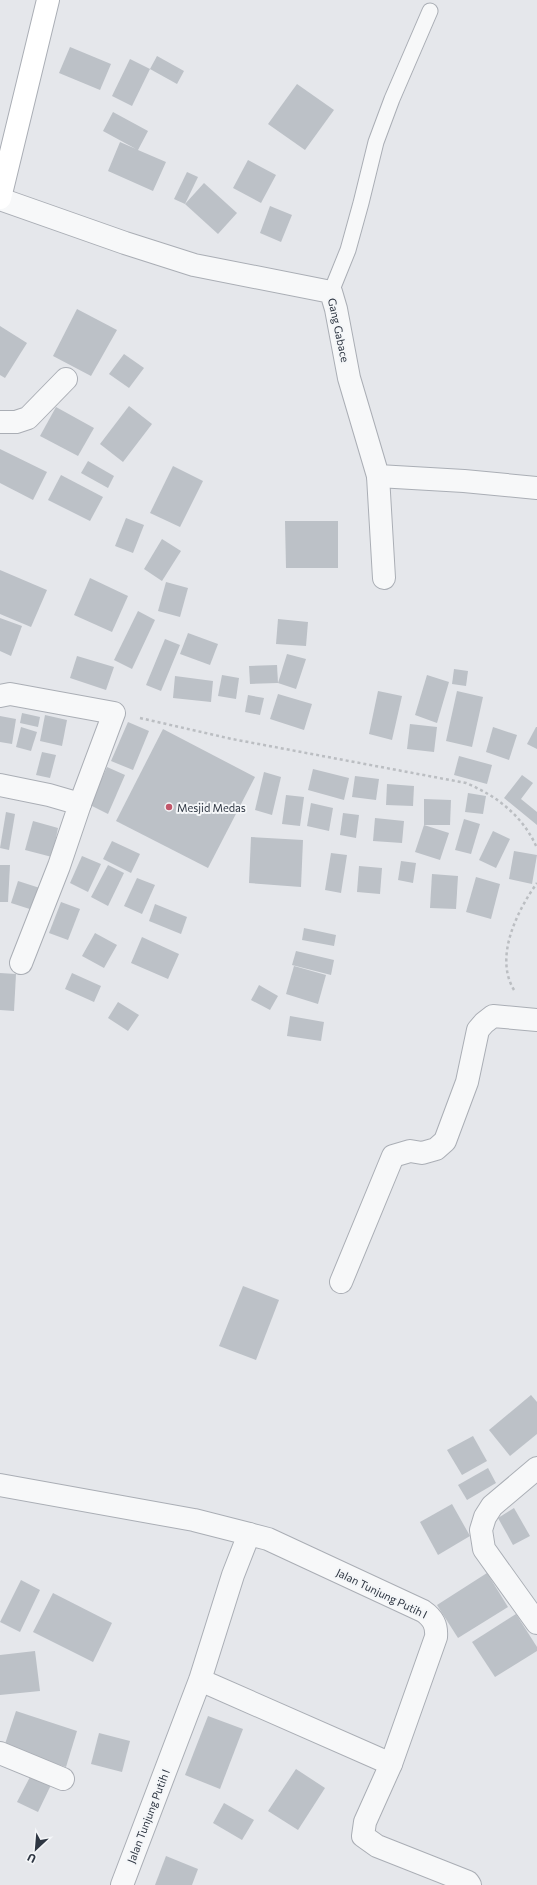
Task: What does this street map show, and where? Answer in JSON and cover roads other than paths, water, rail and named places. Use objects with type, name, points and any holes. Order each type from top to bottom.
[{"type":"street","points":[[0,199],[48,0]]},
{"type":"street","name":"Gang Gabace","points":[[0,199],[125,243],[194,264],[331,292],[336,309],[349,378],[378,476],[384,578]]},
{"type":"street","points":[[0,422],[16,422],[28,418],[66,379]]},
{"type":"street","points":[[378,476],[464,481],[537,488]]},
{"type":"street","points":[[0,696],[10,694],[114,713],[80,804],[59,866],[21,963]]},
{"type":"street","points":[[0,785],[49,795],[80,804]]},
{"type":"street","points":[[342,1282],[394,1156],[410,1151],[422,1153],[436,1149],[445,1141],[467,1082],[478,1030],[493,1016],[537,1020]]},
{"type":"street","points":[[537,1468],[492,1506],[485,1517],[481,1530],[484,1549],[537,1623]]},
{"type":"street","points":[[0,1485],[194,1520],[249,1534]]},
{"type":"street","name":"Jalan Tunjung Putih I","points":[[122,1885],[200,1680],[249,1534],[268,1539],[423,1611],[430,1616],[436,1630],[436,1637],[391,1764],[365,1822],[363,1836],[377,1846],[468,1882],[470,1885]]},
{"type":"street","points":[[200,1680],[391,1764]]},
{"type":"street","points":[[0,1753],[63,1779]]},
{"type":"lane","points":[[331,292],[348,250],[362,203],[376,142],[392,99],[430,11]]},
{"type":"place","name":"Mesjid Medas","points":[[169,807]]}]
